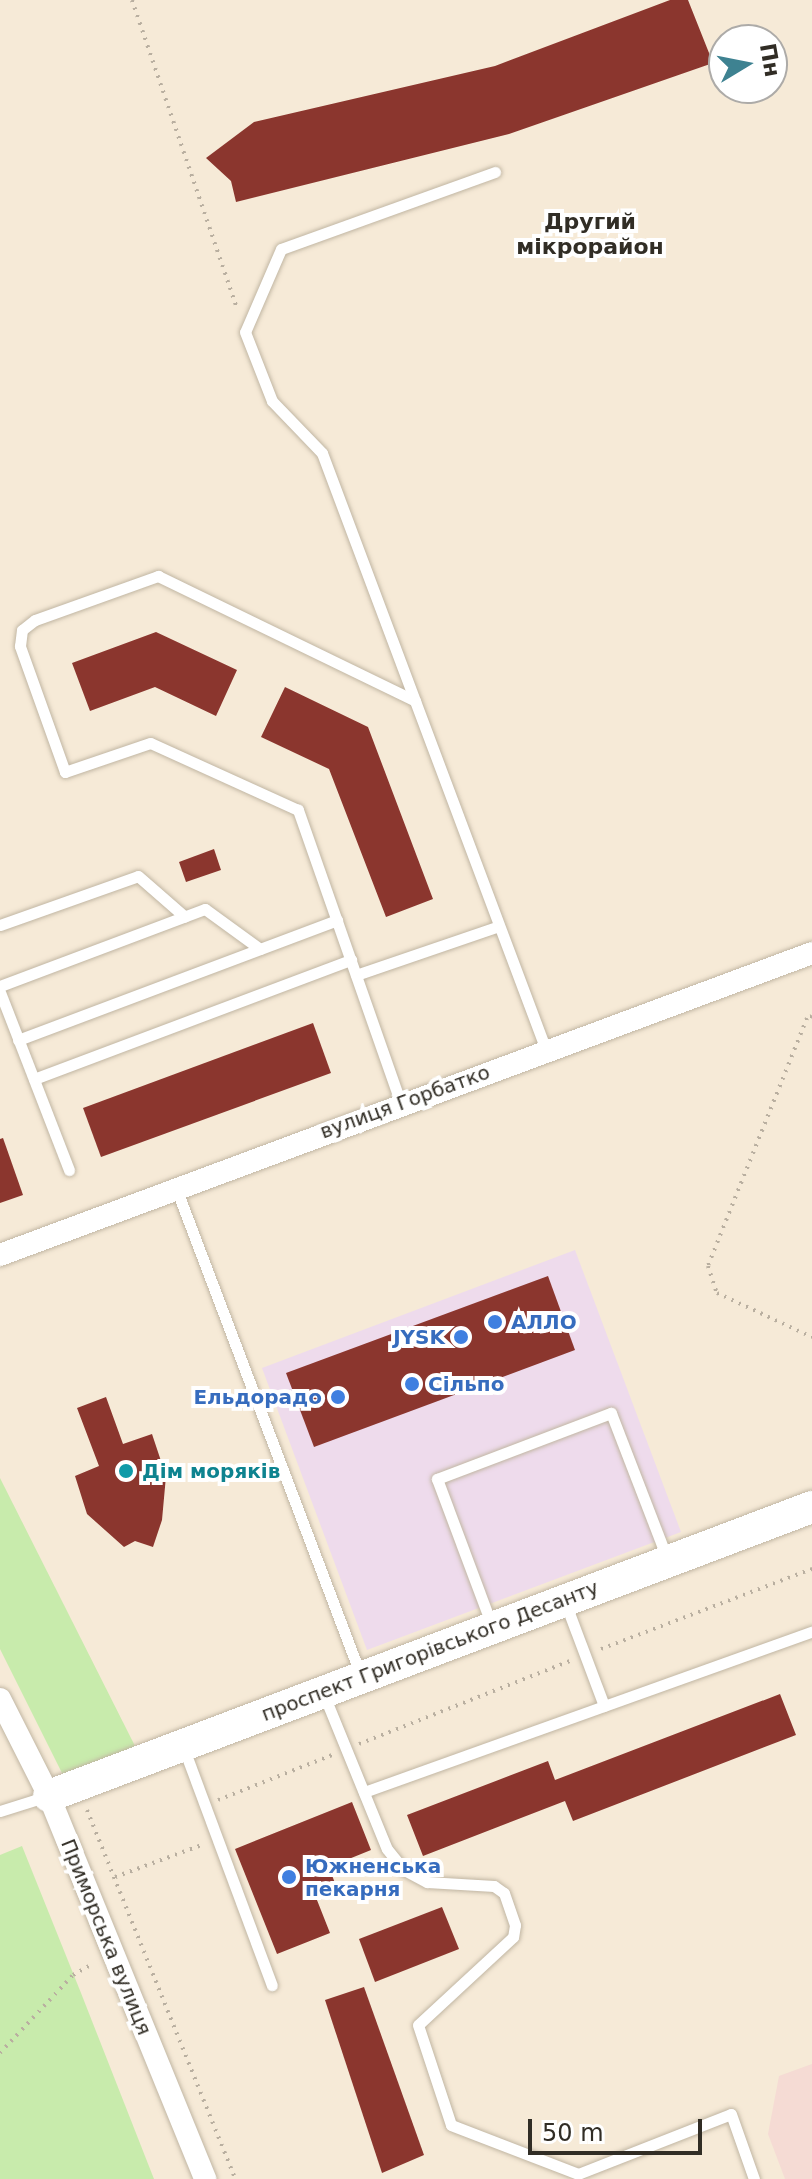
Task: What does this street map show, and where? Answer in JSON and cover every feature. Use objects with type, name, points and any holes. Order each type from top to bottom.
[{"type":"street","name":"вулиця Горбатко","points":[[0,1255],[812,953]]},
{"type":"street","name":"проспект Григорівського Десанту","points":[[63,1790],[812,1507]]},
{"type":"street","name":"Приморська вулиця","points":[[0,1699],[63,1790],[86,1888],[205,2179]]},
{"type":"lane","points":[[495,172],[281,249],[245,332],[272,401],[322,453],[546,1050]]},
{"type":"lane","points":[[401,1104],[298,810],[150,743],[65,772],[20,646],[22,630],[35,620],[158,576],[415,701]]},
{"type":"lane","points":[[0,925],[138,876],[185,917]]},
{"type":"lane","points":[[0,986],[205,909],[260,949]]},
{"type":"lane","points":[[18,1040],[337,920]]},
{"type":"lane","points":[[356,975],[499,926]]},
{"type":"lane","points":[[34,1079],[351,960]]},
{"type":"lane","points":[[0,992],[69,1170]]},
{"type":"lane","points":[[176,1188],[361,1676]]},
{"type":"lane","points":[[492,1627],[437,1479],[611,1413],[668,1561]]},
{"type":"lane","points":[[564,1600],[604,1706]]},
{"type":"lane","points":[[364,1792],[812,1632]]},
{"type":"lane","points":[[323,1691],[387,1849],[404,1870],[427,1882],[494,1886],[504,1893],[515,1925],[513,1937],[418,2025],[451,2125],[578,2174],[731,2114],[754,2179]]},
{"type":"lane","points":[[182,1744],[272,1985]]},
{"type":"lane","points":[[0,1811],[63,1790]]},
{"type":"path","points":[[132,0],[245,332]]},
{"type":"path","points":[[812,1016],[807,1018],[708,1266],[717,1293],[812,1337]]},
{"type":"path","points":[[205,1805],[812,1569]]},
{"type":"path","points":[[63,1790],[114,1878],[235,2179]]},
{"type":"path","points":[[86,1888],[217,1839]]},
{"type":"path","points":[[0,2053],[73,1975],[113,1952]]},
{"type":"shaded area","points":[[575,1250],[681,1532],[367,1650],[262,1368]]},
{"type":"shaded area","points":[[812,2064],[812,2179],[785,2179],[768,2134],[779,2076]]},
{"type":"green space","points":[[0,1478],[135,1746],[66,1781],[0,1649]]},
{"type":"green space","points":[[22,1846],[154,2179],[0,2179],[0,1855]]},
{"type":"building","points":[[670,0],[688,0],[708,50],[708,65],[509,134],[236,202],[231,181],[206,158],[254,122],[495,66]]},
{"type":"building","points":[[156,632],[237,670],[216,716],[155,687],[90,711],[72,663]]},
{"type":"building","points":[[285,687],[368,727],[433,899],[386,917],[329,769],[261,737]]},
{"type":"building","points":[[214,849],[221,870],[186,882],[179,862]]},
{"type":"building","points":[[313,1023],[331,1073],[101,1157],[83,1108]]},
{"type":"building","points":[[3,1138],[23,1195],[0,1203],[0,1139]]},
{"type":"building","points":[[548,1276],[575,1350],[314,1447],[286,1373]]},
{"type":"building","name":"Дім моряків","points":[[106,1397],[123,1444],[152,1434],[166,1476],[162,1520],[153,1547],[135,1541],[124,1547],[87,1514],[75,1476],[99,1466],[77,1408]]},
{"type":"building","points":[[780,1694],[796,1735],[573,1821],[565,1801],[423,1856],[407,1815],[548,1761],[555,1780]]},
{"type":"building","name":"Южненська пекарня","points":[[352,1802],[371,1850],[329,1867],[336,1886],[315,1895],[330,1933],[277,1954],[235,1849]]},
{"type":"building","points":[[442,1907],[459,1949],[375,1982],[359,1939]]},
{"type":"building","points":[[364,1987],[424,2155],[382,2173],[325,2000]]},
{"type":"place","name":"АЛЛО","points":[[495,1322]]},
{"type":"place","name":"JYSK","points":[[461,1337]]},
{"type":"place","name":"Сільпо","points":[[412,1384]]},
{"type":"place","name":"Ельдорадо","points":[[338,1397]]},
{"type":"place","name":"Дім моряків","points":[[126,1471]]},
{"type":"place","name":"Южненська пекарня","points":[[289,1877]]},
{"type":"district","name":"Другий мікрорайон","points":[[590,234]]}]
